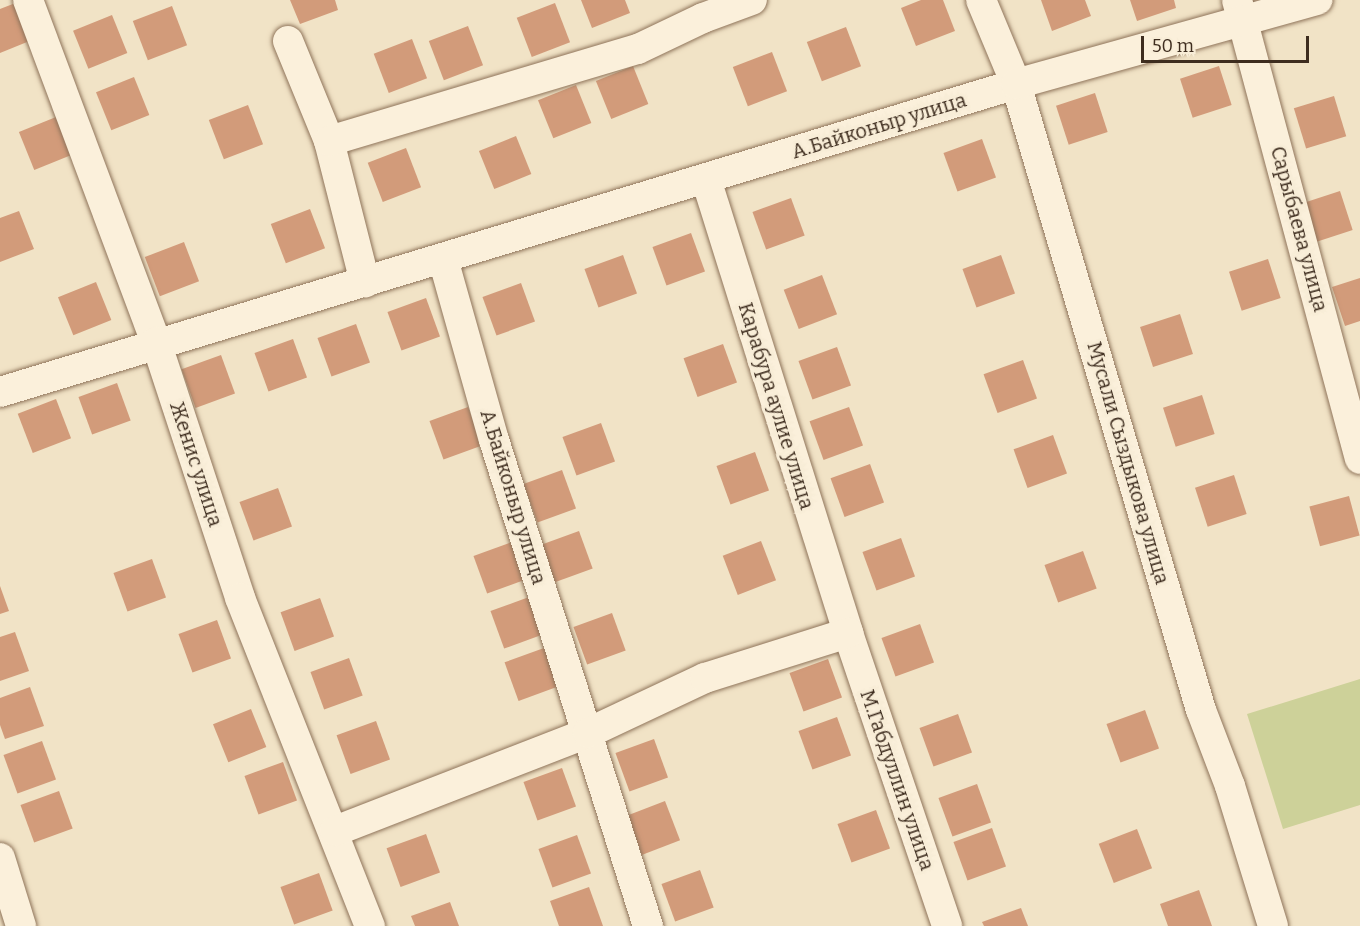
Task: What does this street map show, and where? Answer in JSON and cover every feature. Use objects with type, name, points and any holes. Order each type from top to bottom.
[{"type":"street","name":"Женис улица","points":[[28,0],[156,342],[240,598],[370,926]]},
{"type":"street","points":[[329,141],[638,49],[703,18],[753,0]]},
{"type":"street","name":"Мусали Сыздыкова улица","points":[[981,0],[1016,84],[1201,710],[1230,786],[1273,926]]},
{"type":"street","name":"А.Байконыр улица","points":[[0,392],[156,342],[443,259],[1016,84],[1240,11],[1317,0]]},
{"type":"street","name":"Сарыбаева улица","points":[[1240,11],[1360,459]]},
{"type":"street","points":[[288,41],[329,141],[365,282]]},
{"type":"street","name":"Карабура аулие улица","points":[[706,179],[848,633]]},
{"type":"street","name":"А.Байконыр улица","points":[[443,259],[494,440],[588,733]]},
{"type":"street","points":[[334,831],[588,733],[705,678],[848,633]]},
{"type":"street","name":"М.Габдуллин улица","points":[[848,633],[946,926]]},
{"type":"street","points":[[588,733],[648,926]]},
{"type":"street","points":[[0,858],[21,926]]},
{"type":"green space","points":[[1360,679],[1360,805],[1283,829],[1247,714]]},
{"type":"building","points":[[290,0],[335,0],[338,10],[300,24]]},
{"type":"building","points":[[581,0],[625,0],[630,13],[592,28]]},
{"type":"building","points":[[921,0],[943,0],[955,31],[916,46],[901,8]]},
{"type":"building","points":[[1041,0],[1085,0],[1091,16],[1052,31]]},
{"type":"building","points":[[1130,0],[1174,0],[1176,8],[1137,21]]},
{"type":"building","points":[[18,2],[32,40],[0,53],[0,9]]},
{"type":"building","points":[[555,3],[570,42],[532,57],[517,18]]},
{"type":"building","points":[[172,6],[187,45],[148,60],[133,21]]},
{"type":"building","points":[[112,15],[127,53],[88,69],[73,31]]},
{"type":"building","points":[[468,26],[483,65],[444,80],[429,41]]},
{"type":"building","points":[[846,27],[861,66],[822,81],[807,42]]},
{"type":"building","points":[[412,39],[427,78],[389,93],[374,54]]},
{"type":"building","points":[[772,52],[787,91],[748,106],[733,67]]},
{"type":"building","points":[[633,66],[648,104],[611,119],[596,81]]},
{"type":"building","points":[[1219,66],[1232,105],[1193,118],[1180,79]]},
{"type":"building","points":[[134,77],[149,115],[111,130],[96,92]]},
{"type":"building","points":[[576,85],[591,123],[553,138],[538,100]]},
{"type":"building","points":[[1095,93],[1108,132],[1069,145],[1056,106]]},
{"type":"building","points":[[1334,96],[1346,136],[1306,148],[1294,108]]},
{"type":"building","points":[[248,105],[263,144],[224,159],[209,120]]},
{"type":"building","points":[[56,117],[71,155],[34,170],[19,132]]},
{"type":"building","points":[[516,136],[531,174],[494,189],[479,151]]},
{"type":"building","points":[[982,139],[996,178],[957,192],[943,153]]},
{"type":"building","points":[[406,148],[421,187],[383,202],[368,163]]},
{"type":"building","points":[[1340,191],[1353,230],[1314,243],[1301,204]]},
{"type":"building","points":[[791,198],[805,236],[766,250],[752,212]]},
{"type":"building","points":[[310,209],[325,248],[286,263],[271,224]]},
{"type":"building","points":[[19,211],[34,249],[0,262],[0,218]]},
{"type":"building","points":[[691,233],[705,272],[666,286],[652,247]]},
{"type":"building","points":[[184,242],[199,281],[160,296],[145,257]]},
{"type":"building","points":[[623,255],[637,294],[598,308],[584,269]]},
{"type":"building","points":[[1001,255],[1015,294],[976,308],[962,269]]},
{"type":"building","points":[[1268,259],[1281,298],[1242,311],[1229,272]]},
{"type":"building","points":[[822,275],[837,314],[799,329],[784,290]]},
{"type":"building","points":[[1360,278],[1360,321],[1345,326],[1332,287]]},
{"type":"building","points":[[96,282],[111,320],[73,335],[58,297]]},
{"type":"building","points":[[521,283],[535,322],[496,336],[482,297]]},
{"type":"building","points":[[426,298],[440,337],[401,351],[387,312]]},
{"type":"building","points":[[1180,314],[1193,354],[1153,367],[1140,327]]},
{"type":"building","points":[[356,324],[370,363],[331,377],[317,338]]},
{"type":"building","points":[[293,339],[307,378],[268,392],[254,353]]},
{"type":"building","points":[[723,344],[737,383],[698,397],[684,358]]},
{"type":"building","points":[[837,347],[851,386],[812,400],[798,361]]},
{"type":"building","points":[[221,355],[235,394],[196,408],[182,369]]},
{"type":"building","points":[[1023,360],[1037,399],[998,413],[984,374]]},
{"type":"building","points":[[117,383],[131,421],[92,435],[78,397]]},
{"type":"building","points":[[1202,395],[1215,434],[1176,447],[1163,408]]},
{"type":"building","points":[[56,399],[71,438],[33,453],[18,414]]},
{"type":"building","points":[[468,407],[482,446],[443,460],[429,421]]},
{"type":"building","points":[[849,407],[863,446],[824,460],[810,421]]},
{"type":"building","points":[[601,423],[615,462],[576,476],[562,437]]},
{"type":"building","points":[[1053,435],[1067,474],[1028,488],[1014,449]]},
{"type":"building","points":[[755,452],[769,491],[730,505],[716,466]]},
{"type":"building","points":[[870,464],[884,503],[845,517],[831,478]]},
{"type":"building","points":[[562,470],[576,509],[537,523],[523,484]]},
{"type":"building","points":[[1234,475],[1247,514],[1208,527],[1195,488]]},
{"type":"building","points":[[278,488],[292,527],[253,541],[239,502]]},
{"type":"building","points":[[1349,496],[1360,536],[1320,546],[1309,507]]},
{"type":"building","points":[[579,531],[593,569],[554,583],[540,545]]},
{"type":"building","points":[[901,538],[915,577],[876,591],[862,552]]},
{"type":"building","points":[[761,541],[776,580],[738,595],[723,556]]},
{"type":"building","points":[[512,542],[526,580],[487,594],[473,556]]},
{"type":"building","points":[[1083,551],[1097,589],[1058,603],[1044,565]]},
{"type":"building","points":[[152,559],[166,598],[127,612],[113,573]]},
{"type":"building","points":[[0,586],[9,611],[0,614]]},
{"type":"building","points":[[529,597],[543,635],[504,649],[490,611]]},
{"type":"building","points":[[320,598],[334,637],[295,651],[281,612]]},
{"type":"building","points":[[612,613],[626,651],[587,665],[573,627]]},
{"type":"building","points":[[217,620],[231,659],[192,673],[178,634]]},
{"type":"building","points":[[920,624],[934,663],[895,677],[881,638]]},
{"type":"building","points":[[15,632],[29,671],[0,681],[0,637]]},
{"type":"building","points":[[544,648],[558,687],[519,701],[505,662]]},
{"type":"building","points":[[349,658],[363,696],[324,710],[310,672]]},
{"type":"building","points":[[828,659],[842,698],[803,712],[789,673]]},
{"type":"building","points":[[30,687],[44,726],[5,739],[0,725],[0,698]]},
{"type":"building","points":[[251,709],[266,747],[228,762],[213,724]]},
{"type":"building","points":[[1145,710],[1159,749],[1120,763],[1106,724]]},
{"type":"building","points":[[958,714],[972,753],[933,767],[919,728]]},
{"type":"building","points":[[837,717],[851,756],[812,770],[798,731]]},
{"type":"building","points":[[376,721],[390,760],[351,774],[337,735]]},
{"type":"building","points":[[654,739],[668,778],[629,792],[615,753]]},
{"type":"building","points":[[42,741],[56,780],[17,794],[3,755]]},
{"type":"building","points":[[283,762],[297,801],[258,815],[244,776]]},
{"type":"building","points":[[562,768],[576,807],[537,821],[523,782]]},
{"type":"building","points":[[977,784],[991,823],[952,837],[938,798]]},
{"type":"building","points":[[59,791],[73,829],[34,843],[20,805]]},
{"type":"building","points":[[665,801],[680,840],[642,855],[627,816]]},
{"type":"building","points":[[876,810],[890,849],[851,863],[837,824]]},
{"type":"building","points":[[992,828],[1006,867],[967,881],[953,842]]},
{"type":"building","points":[[1137,829],[1152,868],[1114,883],[1099,844]]},
{"type":"building","points":[[426,834],[440,873],[401,887],[387,848]]},
{"type":"building","points":[[577,835],[591,874],[552,888],[538,849]]},
{"type":"building","points":[[700,870],[714,908],[675,922],[661,884]]},
{"type":"building","points":[[319,873],[333,911],[294,925],[280,887]]},
{"type":"building","points":[[589,887],[603,926],[559,926],[550,901]]},
{"type":"building","points":[[1199,890],[1212,926],[1168,926],[1160,904]]},
{"type":"building","points":[[450,902],[459,926],[415,926],[411,916]]},
{"type":"building","points":[[1021,908],[1028,926],[984,926],[982,922]]}]
